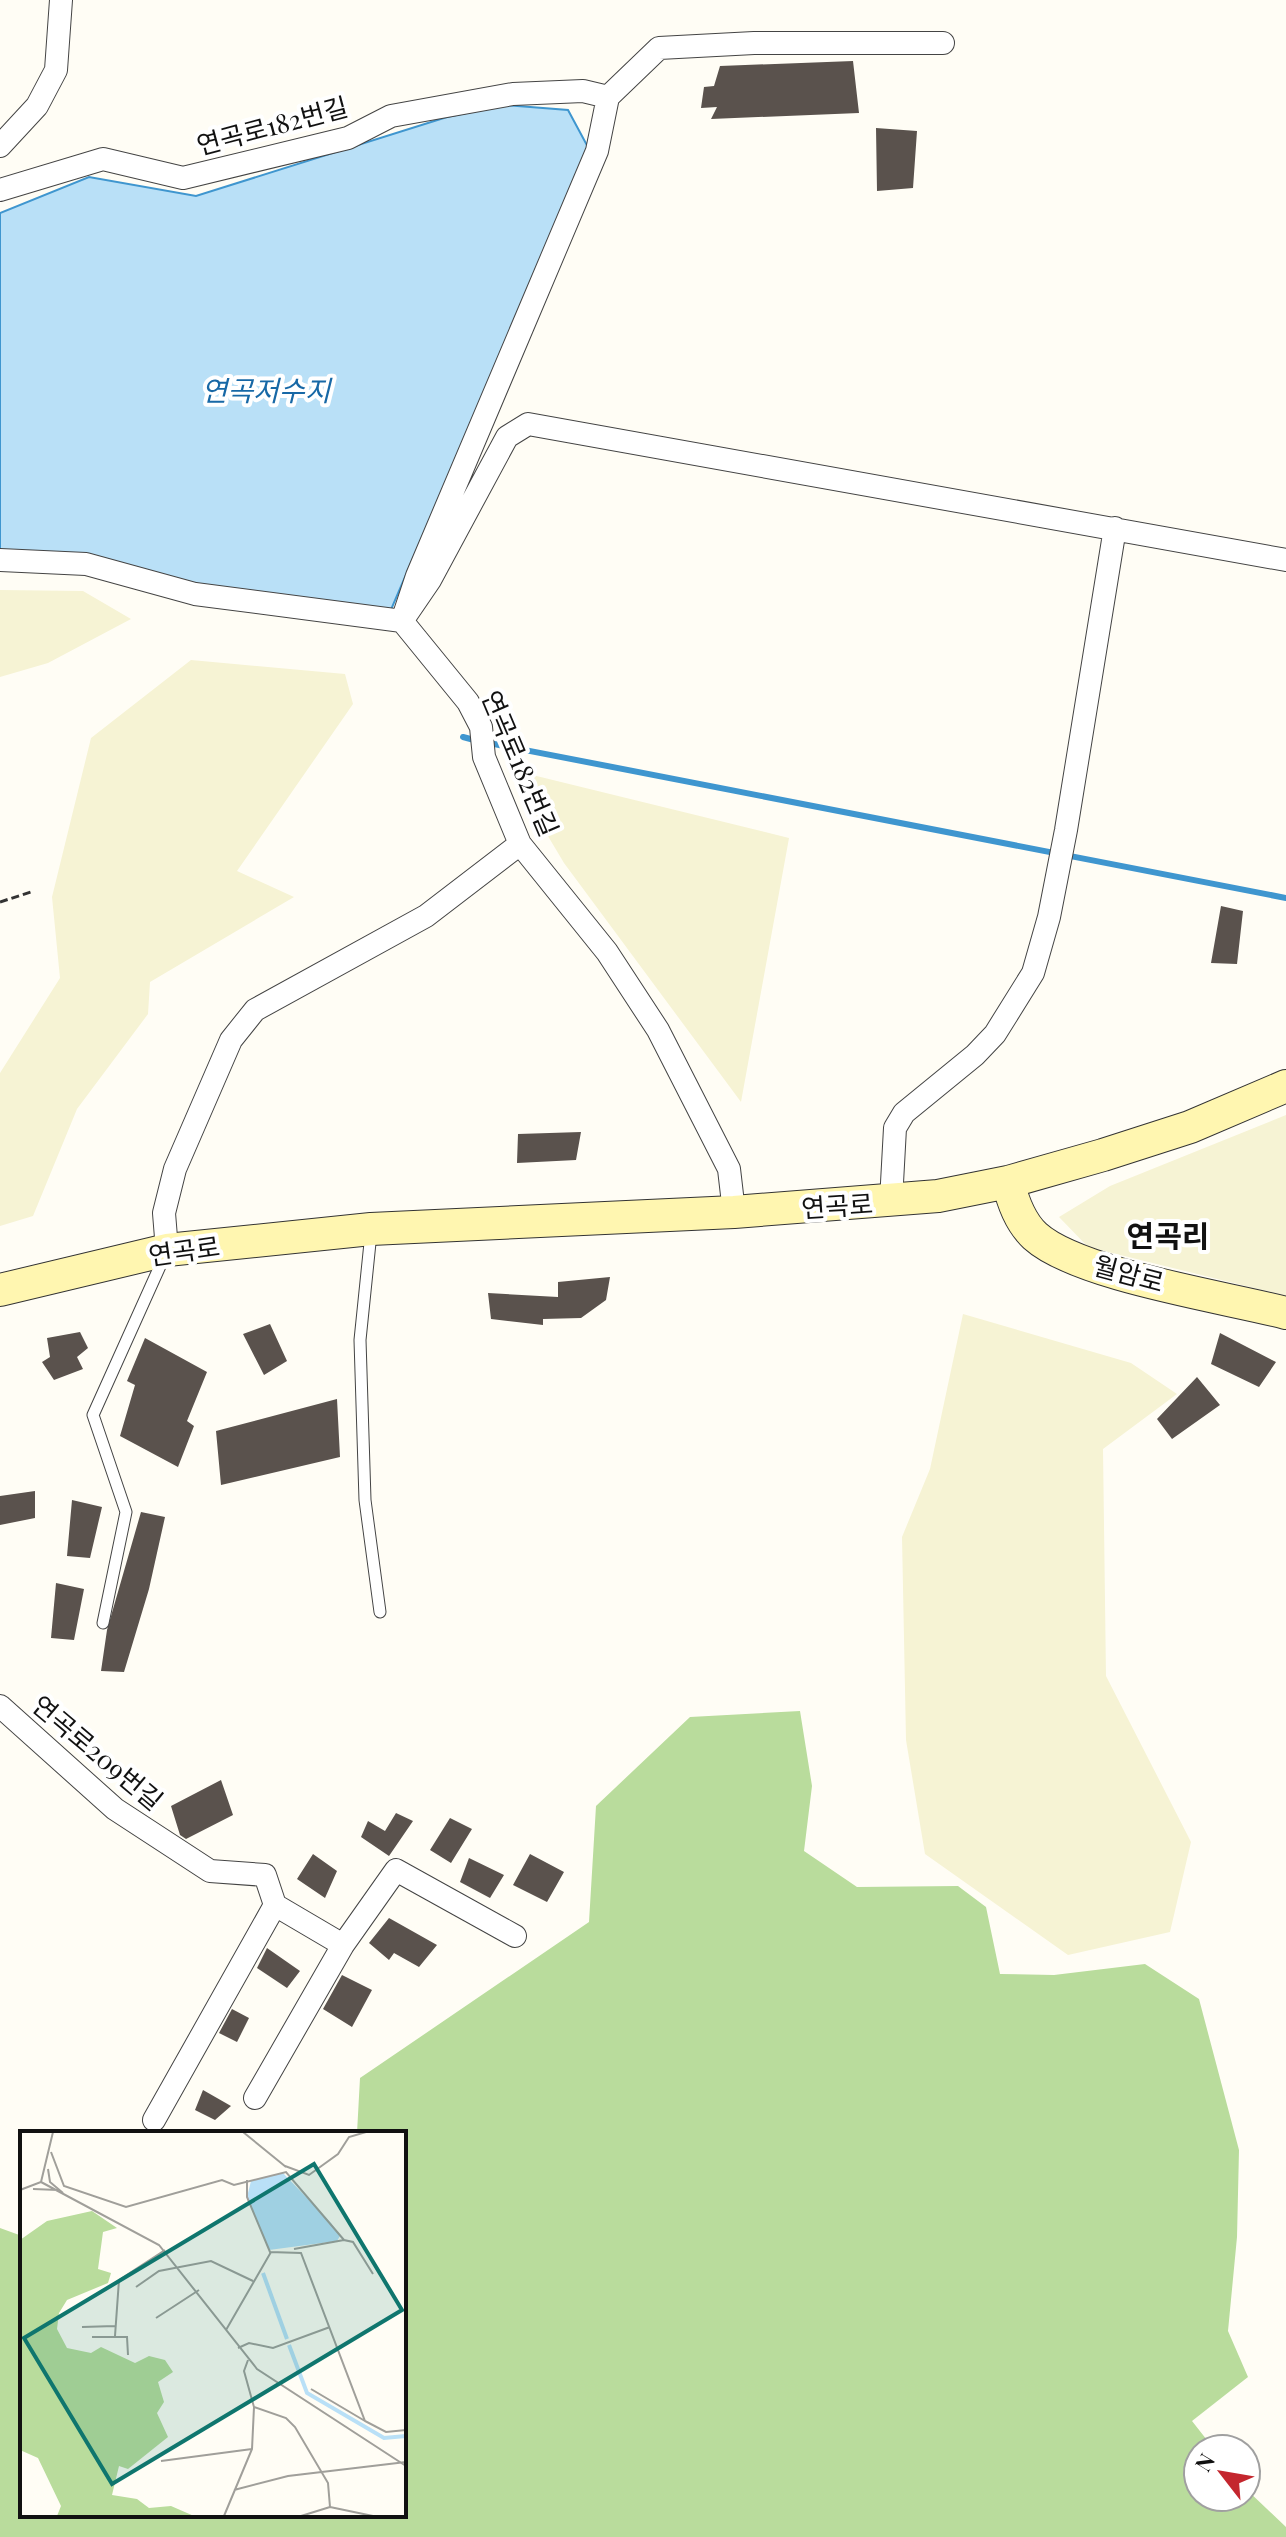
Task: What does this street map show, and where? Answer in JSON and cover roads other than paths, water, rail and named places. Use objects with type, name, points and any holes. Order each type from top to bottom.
[{"type":"street","points":[[0,146],[37,106],[56,70],[61,0]]},
{"type":"street","points":[[402,621],[417,576],[597,151],[608,97],[659,48],[754,43],[943,43]]},
{"type":"street","name":"연곡로182번길","points":[[0,190],[103,159],[183,178],[348,138],[391,116],[513,94],[583,91],[608,97]]},
{"type":"street","points":[[402,621],[430,580],[507,437],[528,424],[1286,560]]},
{"type":"street","points":[[891,1201],[895,1128],[904,1113],[975,1055],[995,1034],[1033,973],[1049,917],[1066,830],[1115,528]]},
{"type":"street","points":[[0,560],[86,564],[195,594],[310,612],[402,621]]},
{"type":"street","name":"연곡로182번길","points":[[402,621],[468,702],[481,727],[484,757],[520,844],[607,952],[658,1030],[729,1169],[734,1212]]},
{"type":"street","points":[[167,1250],[164,1213],[175,1169],[231,1040],[255,1010],[426,916],[520,844]]},
{"type":"street","name":"연곡로","points":[[0,1290],[167,1250],[371,1229],[734,1212],[891,1201],[1008,1182],[1190,1127],[1286,1086]]},
{"type":"street","name":"월암로","points":[[1008,1182],[1022,1219],[1036,1237],[1063,1253],[1112,1271],[1286,1313]]},
{"type":"street","name":"연곡로209번길","points":[[0,1706],[115,1809],[210,1871],[265,1875],[275,1905],[343,1945]]},
{"type":"street","points":[[255,2098],[343,1945],[396,1870],[515,1936]]},
{"type":"street","points":[[154,2120],[275,1905]]},
{"type":"lane","points":[[371,1229],[360,1340],[365,1500],[380,1612]]},
{"type":"lane","points":[[103,1623],[126,1512],[93,1415],[167,1250]]},
{"type":"water","name":"연곡저수지","points":[[505,105],[568,110],[589,149],[387,619],[0,560],[0,213],[89,177],[196,196],[447,117]]},
{"type":"waterway","points":[[463,737],[478,741]]},
{"type":"waterway","points":[[489,743],[1286,898]]},
{"type":"district","name":"연곡리","points":[[1168,1235]]}]
